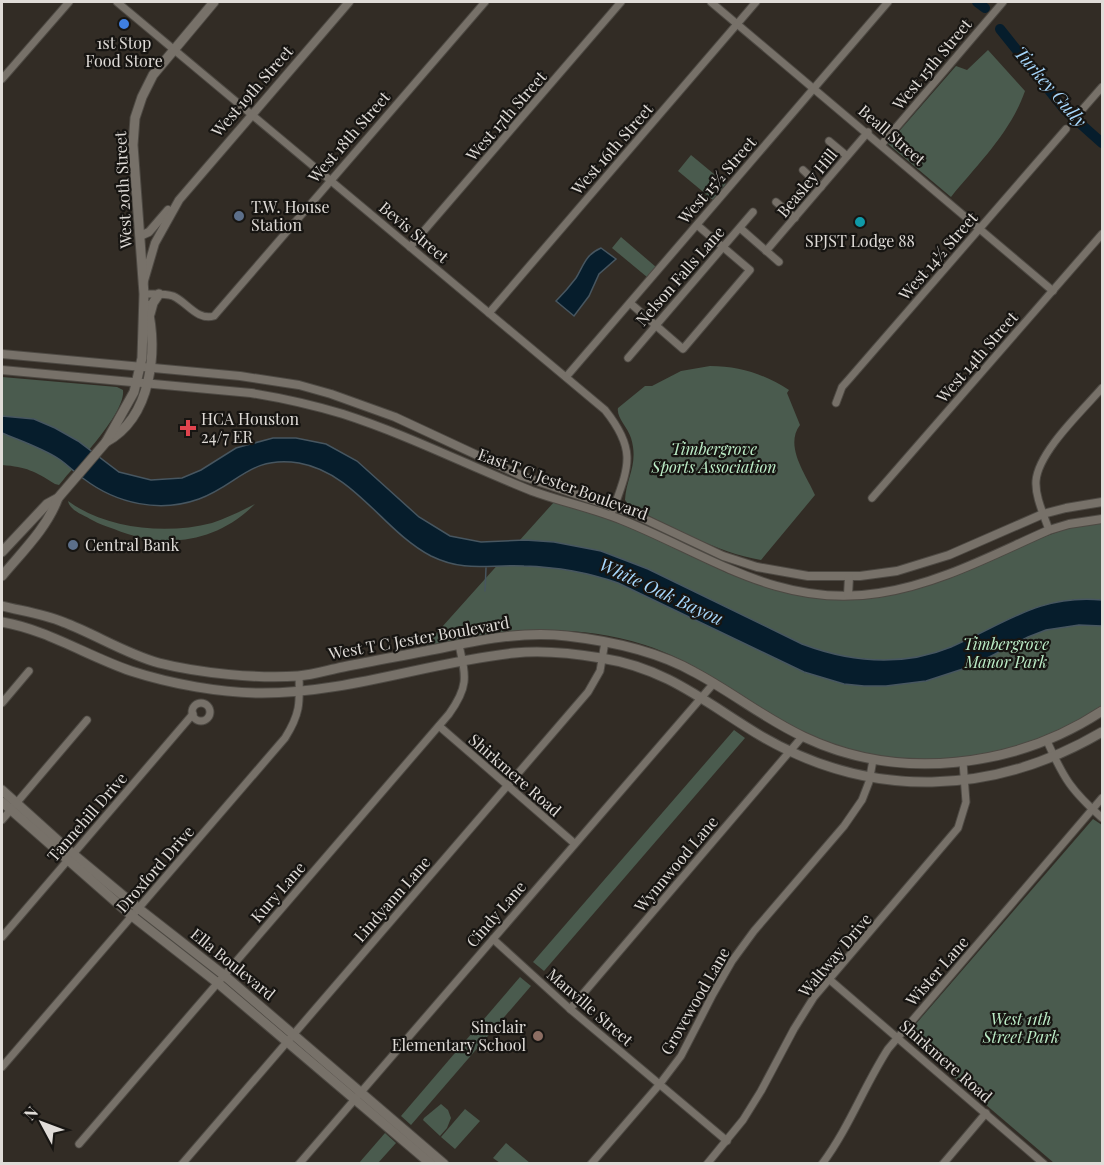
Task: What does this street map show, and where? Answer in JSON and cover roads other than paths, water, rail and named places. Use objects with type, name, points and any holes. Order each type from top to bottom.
[{"type":"main road","name":"West 20th Street","points":[[105,444],[125,427],[137,409],[148,383],[145,368],[144,289],[133,145],[135,118],[147,85],[214,2]]},
{"type":"main road","name":"West 20th Street","points":[[105,444],[145,368],[152,342],[144,289]]},
{"type":"main road","points":[[150,317],[151,306],[159,294]]},
{"type":"main road","points":[[2,552],[47,504],[58,498],[105,444]]},
{"type":"main road","points":[[2,576],[54,510],[58,498]]},
{"type":"main road","name":"West T C Jester Boulevard","points":[[2,606],[66,623],[158,662],[225,673],[299,676],[504,636],[564,635],[605,642],[635,648],[692,670],[802,737],[829,748],[873,760],[931,765],[963,762],[1014,752],[1047,741],[1102,711]]},
{"type":"main road","name":"West T C Jester Boulevard","points":[[2,622],[60,639],[132,671],[205,689],[234,693],[339,687],[513,653],[536,652],[603,658],[658,674],[702,697],[790,752],[841,771],[906,782],[965,780],[997,775],[1054,758],[1102,732]]},
{"type":"main road","points":[[60,639],[66,623]]},
{"type":"main road","points":[[182,683],[187,668]]},
{"type":"main road","name":"Ella Boulevard","points":[[2,790],[13,806],[135,912],[294,1034],[431,1164]]},
{"type":"main road","name":"Ella Boulevard","points":[[2,802],[13,806]]},
{"type":"main road","name":"Ella Boulevard","points":[[222,980],[287,1043],[444,1164]]},
{"type":"street","points":[[2,79],[69,2]]},
{"type":"street","name":"Bevis Street","points":[[117,2],[605,410],[625,441],[628,462],[611,516]]},
{"type":"street","name":"West 19th Street","points":[[140,236],[149,232],[179,200],[349,2]]},
{"type":"street","name":"West 18th Street","points":[[144,289],[176,298],[203,317],[214,316],[485,2]]},
{"type":"street","name":"West 17th Street","points":[[410,247],[621,2]]},
{"type":"street","name":"Beall Street","points":[[711,2],[868,132],[1053,291]]},
{"type":"street","name":"West 16th Street","points":[[489,313],[756,2]]},
{"type":"street","name":"West 15½ Street","points":[[566,377],[888,2]]},
{"type":"street","name":"West 15th Street","points":[[882,144],[1003,2]]},
{"type":"street","points":[[1081,111],[1102,87]]},
{"type":"street","name":"West 14½ Street","points":[[836,403],[842,387],[1066,129]]},
{"type":"street","name":"Beasley Hill","points":[[766,251],[868,132]]},
{"type":"street","points":[[829,141],[848,156]]},
{"type":"street","points":[[803,171],[821,187]]},
{"type":"street","name":"West 19th Street","points":[[144,289],[155,243],[179,200]]},
{"type":"street","points":[[776,202],[795,218]]},
{"type":"street","name":"Nelson Falls Lane","points":[[628,358],[753,212]]},
{"type":"street","points":[[630,303],[683,349],[750,270],[696,225]]},
{"type":"street","points":[[740,228],[779,262]]},
{"type":"street","name":"West 14th Street","points":[[872,498],[1102,234]]},
{"type":"street","name":"East T C Jester Boulevard","points":[[2,354],[240,376],[299,386],[346,399],[395,417],[522,476],[615,506],[742,563],[808,576],[879,575],[931,562],[1043,514],[1066,507],[1102,502]]},
{"type":"street","points":[[42,374],[44,358]]},
{"type":"street","name":"East T C Jester Boulevard","points":[[2,370],[250,393],[290,400],[342,414],[543,495],[611,516],[749,578],[805,593],[879,594],[922,584],[1049,530],[1102,519]]},
{"type":"street","points":[[290,400],[299,386]]},
{"type":"street","points":[[1049,530],[1036,490],[1036,481],[1043,459],[1102,388]]},
{"type":"street","points":[[389,431],[395,417]]},
{"type":"street","points":[[496,476],[501,467]]},
{"type":"street","points":[[848,595],[849,577]]},
{"type":"street","name":"Lindyann Lane","points":[[182,1164],[588,692],[600,671],[605,642]]},
{"type":"street","name":"Kury Lane","points":[[80,1144],[439,726],[462,696],[465,681],[459,645]]},
{"type":"street","points":[[2,704],[29,671]]},
{"type":"street","name":"Droxford Drive","points":[[2,1066],[285,738],[296,722],[300,699],[299,676]]},
{"type":"street","name":"Cindy Lane","points":[[299,1164],[714,683]]},
{"type":"street","name":"Tannehill Drive","points":[[2,938],[193,714]]},
{"type":"street","points":[[2,820],[87,720]]},
{"type":"street","name":"Shirkmere Road","points":[[439,726],[574,843]]},
{"type":"street","name":"Wynnwood Lane","points":[[570,1009],[802,737]]},
{"type":"street","points":[[1047,741],[1068,785],[1102,818]]},
{"type":"street","name":"Grovewood Lane","points":[[591,1164],[681,1056],[713,993],[732,961],[754,931],[844,826],[862,800],[873,760]]},
{"type":"street","name":"Waltway Drive","points":[[707,1164],[743,1120],[809,1005],[958,828],[966,802],[963,762]]},
{"type":"street","name":"Wister Lane","points":[[822,1164],[853,1115],[870,1078],[898,1037],[1102,798]]},
{"type":"street","name":"Manville Street","points":[[493,939],[570,1009],[727,1140]]},
{"type":"street","name":"Shirkmere Road","points":[[830,980],[1044,1164]]},
{"type":"street","points":[[943,1164],[986,1113]]},
{"type":"water","points":[[601,248],[616,259],[599,274],[589,296],[574,316],[556,301],[576,278],[588,257]]},
{"type":"water","name":"White Oak Bayou","points":[[2,416],[34,419],[55,428],[78,441],[119,472],[151,480],[182,478],[201,470],[236,448],[273,438],[296,438],[326,444],[357,461],[419,517],[450,536],[481,542],[525,540],[554,542],[601,551],[648,569],[802,644],[839,655],[876,660],[914,658],[951,647],[1041,606],[1080,599],[1102,600],[1102,626],[1079,625],[1046,630],[972,666],[926,681],[886,686],[844,684],[804,672],[606,579],[548,568],[467,566],[431,556],[398,532],[353,490],[319,469],[299,463],[268,463],[256,467],[199,499],[169,505],[139,504],[110,495],[52,455],[2,433]]},
{"type":"waterway","name":"Turkey Gully","points":[[977,2],[985,8]]},
{"type":"waterway","name":"Turkey Gully","points":[[1000,29],[1065,110],[1102,143]]},
{"type":"waterway","points":[[485,591],[486,568]]},
{"type":"place","name":"1st Stop Food Store","points":[[124,24]]},
{"type":"place","name":"T.W. House Station","points":[[239,216]]},
{"type":"place","name":"SPJST Lodge 88","points":[[860,222]]},
{"type":"place","name":"HCA Houston 24/7 ER","points":[[188,428]]},
{"type":"place","name":"Central Bank","points":[[73,545]]},
{"type":"place","name":"Sinclair Elementary School","points":[[538,1036]]},
{"type":"park label","name":"Timbergrove Sports Association","points":[[714,458]]},
{"type":"park label","name":"Timbergrove Manor Park","points":[[1006,653]]},
{"type":"park label","name":"West 11th Street Park","points":[[1021,1028]]}]
